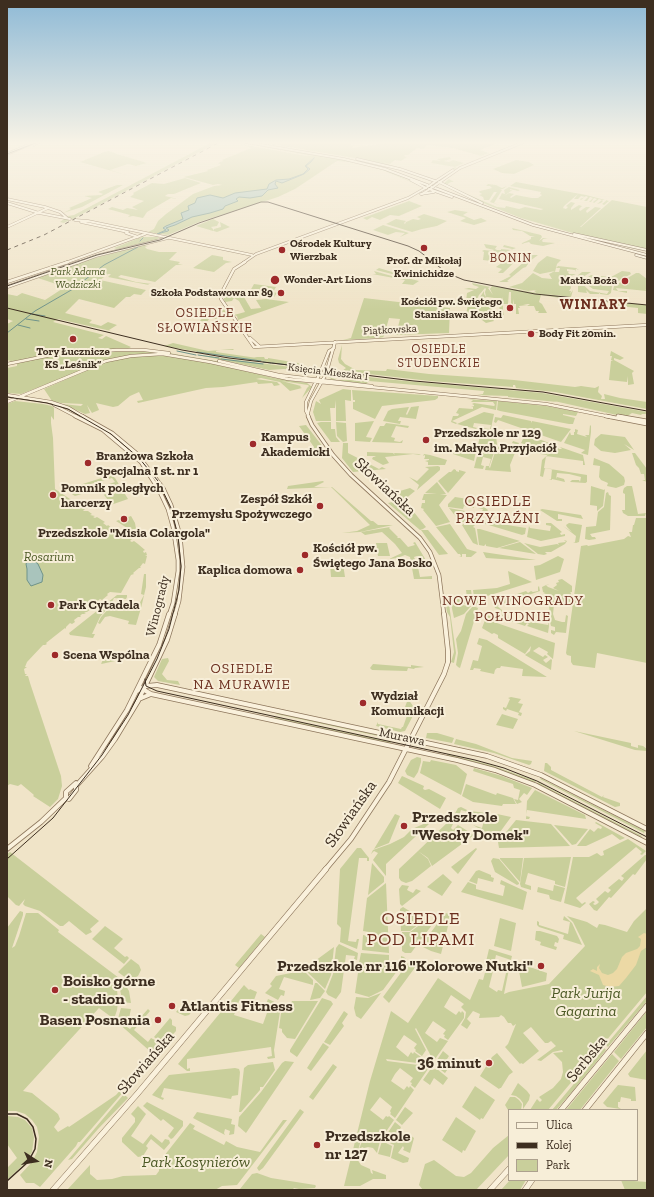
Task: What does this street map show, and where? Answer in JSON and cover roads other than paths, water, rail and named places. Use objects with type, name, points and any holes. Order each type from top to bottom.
[{"type":"main road","points":[[456,198],[493,210]]},
{"type":"main road","points":[[464,198],[533,225],[647,257]]},
{"type":"main road","points":[[466,198],[552,229],[647,257]]},
{"type":"main road","points":[[552,229],[647,250]]},
{"type":"street","points":[[259,346],[248,336],[221,299],[230,273],[252,255],[336,224],[344,223],[409,198]]},
{"type":"street","points":[[380,209],[410,198]]},
{"type":"street","points":[[7,199],[48,208],[69,219],[37,212],[7,203]]},
{"type":"street","points":[[7,227],[48,208]]},
{"type":"street","points":[[59,217],[64,216]]},
{"type":"street","points":[[75,220],[138,237]]},
{"type":"street","points":[[80,221],[88,221],[145,234]]},
{"type":"street","points":[[116,230],[169,237],[252,255]]},
{"type":"street","points":[[7,282],[105,250],[145,234]]},
{"type":"street","points":[[7,287],[110,252],[169,237]]},
{"type":"street","points":[[114,251],[112,249],[115,246]]},
{"type":"street","points":[[105,250],[110,250],[110,252]]},
{"type":"street","name":"Piątkowska","points":[[248,336],[254,347],[647,325]]},
{"type":"street","name":"Słowiańska","points":[[308,413],[311,401],[326,374],[335,342]]},
{"type":"street","name":"Słowiańska","points":[[53,1190],[138,1093],[334,861],[383,792],[439,684],[448,662],[448,650],[438,571],[430,552],[420,538],[350,475],[312,425],[306,411],[306,402],[317,381],[329,351],[334,348]]},
{"type":"street","name":"Księcia Mieszka I","points":[[7,364],[55,355],[116,350],[148,350],[226,362],[306,380]]},
{"type":"street","name":"Księcia Mieszka I","points":[[7,402],[110,360],[136,355],[171,355],[216,363],[272,376],[332,384],[542,401],[647,421]]},
{"type":"street","points":[[313,387],[306,380],[320,373]]},
{"type":"street","points":[[326,374],[327,378],[340,382]]},
{"type":"street","name":"Księcia Mieszka I","points":[[322,382],[340,382],[546,404],[647,424]]},
{"type":"street","points":[[318,389],[324,385],[332,384]]},
{"type":"street","name":"Winogrady","points":[[7,395],[21,396],[67,407],[91,420],[123,442],[142,459],[162,486],[174,511],[180,535],[183,560],[179,599],[167,640],[150,677],[107,752],[75,786],[69,788],[66,792],[66,798],[41,822],[7,849]]},
{"type":"street","name":"Winogrady","points":[[48,402],[92,424],[111,436],[134,455],[158,488],[170,515],[178,560],[178,571],[174,595],[162,637],[144,687],[137,691],[120,721],[94,761],[75,786]]},
{"type":"street","points":[[150,677],[151,681],[156,685]]},
{"type":"street","points":[[144,687],[156,685]]},
{"type":"street","name":"Murawa","points":[[156,685],[483,755],[520,766],[549,779],[647,829]]},
{"type":"street","name":"Murawa","points":[[144,687],[151,694],[485,767],[524,780],[647,843]]},
{"type":"street","points":[[138,699],[151,694]]},
{"type":"street","name":"Serbska","points":[[563,1109],[647,1006]]},
{"type":"street","points":[[586,1109],[647,1033]]},
{"type":"street","points":[[490,1190],[508,1170]]},
{"type":"street","points":[[525,1190],[531,1181]]},
{"type":"water","points":[[197,198],[238,198],[236,199],[238,201],[225,206],[223,209],[192,217],[166,228],[169,230],[168,231],[157,234],[166,230],[163,228],[166,226],[183,219],[181,213],[189,210],[188,206],[195,203]]},
{"type":"water","points":[[32,559],[38,564],[43,575],[42,582],[31,586],[27,580],[26,564],[28,560]]},
{"type":"waterway","points":[[140,241],[143,238]]},
{"type":"waterway","points":[[7,333],[35,311],[73,289],[104,265],[138,247]]},
{"type":"waterway","points":[[32,314],[45,316]]},
{"type":"waterway","points":[[26,319],[39,321]]},
{"type":"waterway","points":[[18,325],[30,328]]},
{"type":"waterway","points":[[177,351],[196,355]]},
{"type":"waterway","points":[[197,352],[261,361]]},
{"type":"waterway","points":[[198,355],[219,358]]},
{"type":"waterway","points":[[221,359],[263,364]]},
{"type":"waterway","points":[[263,362],[271,363]]},
{"type":"waterway","points":[[272,363],[305,367]]},
{"type":"tram line","points":[[7,286],[97,255],[160,240],[199,223],[261,202],[268,202],[408,246],[419,251],[447,273],[464,280],[535,294],[647,305]]},
{"type":"tram line","points":[[7,308],[182,350],[229,358],[314,368]]},
{"type":"tram line","points":[[332,371],[414,381],[543,392],[647,411]]},
{"type":"tram line","points":[[7,397],[47,403],[68,409],[111,434],[139,458],[158,481],[171,508],[178,536],[181,566],[179,590],[169,629],[157,659],[145,681]]},
{"type":"tram line","points":[[7,859],[53,818],[102,755],[128,715],[145,681]]},
{"type":"tram line","points":[[145,681],[146,686],[157,691],[475,760],[504,768],[537,781],[647,837]]},
{"type":"tram line","points":[[7,1114],[17,1114],[27,1119],[33,1127],[36,1139],[35,1149],[28,1162],[7,1181]]},
{"type":"railway","points":[[7,250],[44,235],[114,198]]},
{"type":"place","name":"Prof. dr Mikołaj Kwinichidze","points":[[424,248]]},
{"type":"place","name":"Ośrodek Kultury Wierzbak","points":[[282,250]]},
{"type":"place","name":"Wonder-Art Lions","points":[[275,280]]},
{"type":"place","name":"Matka Boża","points":[[625,281]]},
{"type":"place","name":"Szkoła Podstawowa nr 89","points":[[281,293]]},
{"type":"place","name":"Kościół pw. Świętego Stanisława Kostki","points":[[510,308]]},
{"type":"place","name":"Body Fit 20min.","points":[[531,334]]},
{"type":"place","name":"Tory Łucznicze KS „Leśnik”","points":[[73,339]]},
{"type":"place","name":"Przedszkole nr 129 im. Małych Przyjaciół","points":[[426,440]]},
{"type":"place","name":"Kampus Akademicki","points":[[253,444]]},
{"type":"place","name":"Branżowa Szkoła Specjalna I st. nr 1","points":[[88,463]]},
{"type":"place","name":"Pomnik poległych harcerzy","points":[[53,495]]},
{"type":"place","name":"Zespół Szkół Przemysłu Spożywczego","points":[[320,506]]},
{"type":"place","name":"Przedszkole \"Misia Colargola\"","points":[[124,519]]},
{"type":"place","name":"Kościół pw. Świętego Jana Bosko","points":[[305,555]]},
{"type":"place","name":"Kaplica domowa","points":[[300,570]]},
{"type":"place","name":"Park Cytadela","points":[[51,605]]},
{"type":"place","name":"Scena Wspólna","points":[[55,655]]},
{"type":"place","name":"Wydział Komunikacji","points":[[363,703]]},
{"type":"place","name":"Przedszkole \"Wesoły Domek\"","points":[[404,826]]},
{"type":"place","name":"Przedszkole nr 116 \"Kolorowe Nutki\"","points":[[541,966]]},
{"type":"place","name":"Boisko górne - stadion","points":[[55,990]]},
{"type":"place","name":"Atlantis Fitness","points":[[172,1006]]},
{"type":"place","name":"Basen Posnania","points":[[158,1020]]},
{"type":"place","name":"36 minut","points":[[489,1063]]},
{"type":"place","name":"Przedszkole nr 127","points":[[317,1145]]},
{"type":"district","name":"BONIN","points":[[511,259]]},
{"type":"district","name":"WINIARY","points":[[594,305]]},
{"type":"district","name":"OSIEDLE SŁOWIAŃSKIE","points":[[205,320]]},
{"type":"district","name":"OSIEDLE STUDENCKIE","points":[[439,357]]},
{"type":"district","name":"OSIEDLE PRZYJAŹNI","points":[[498,510]]},
{"type":"district","name":"NOWE WINOGRADY POŁUDNIE","points":[[513,610]]},
{"type":"district","name":"OSIEDLE NA MURAWIE","points":[[242,678]]},
{"type":"district","name":"OSIEDLE POD LIPAMI","points":[[421,929]]},
{"type":"park label","name":"Park Adama Wodziczki","points":[[78,278]]},
{"type":"park label","name":"Rosarium","points":[[49,557]]},
{"type":"park label","name":"Park Jurija Gagarina","points":[[586,1002]]},
{"type":"park label","name":"Park Kosynierów","points":[[196,1162]]}]
